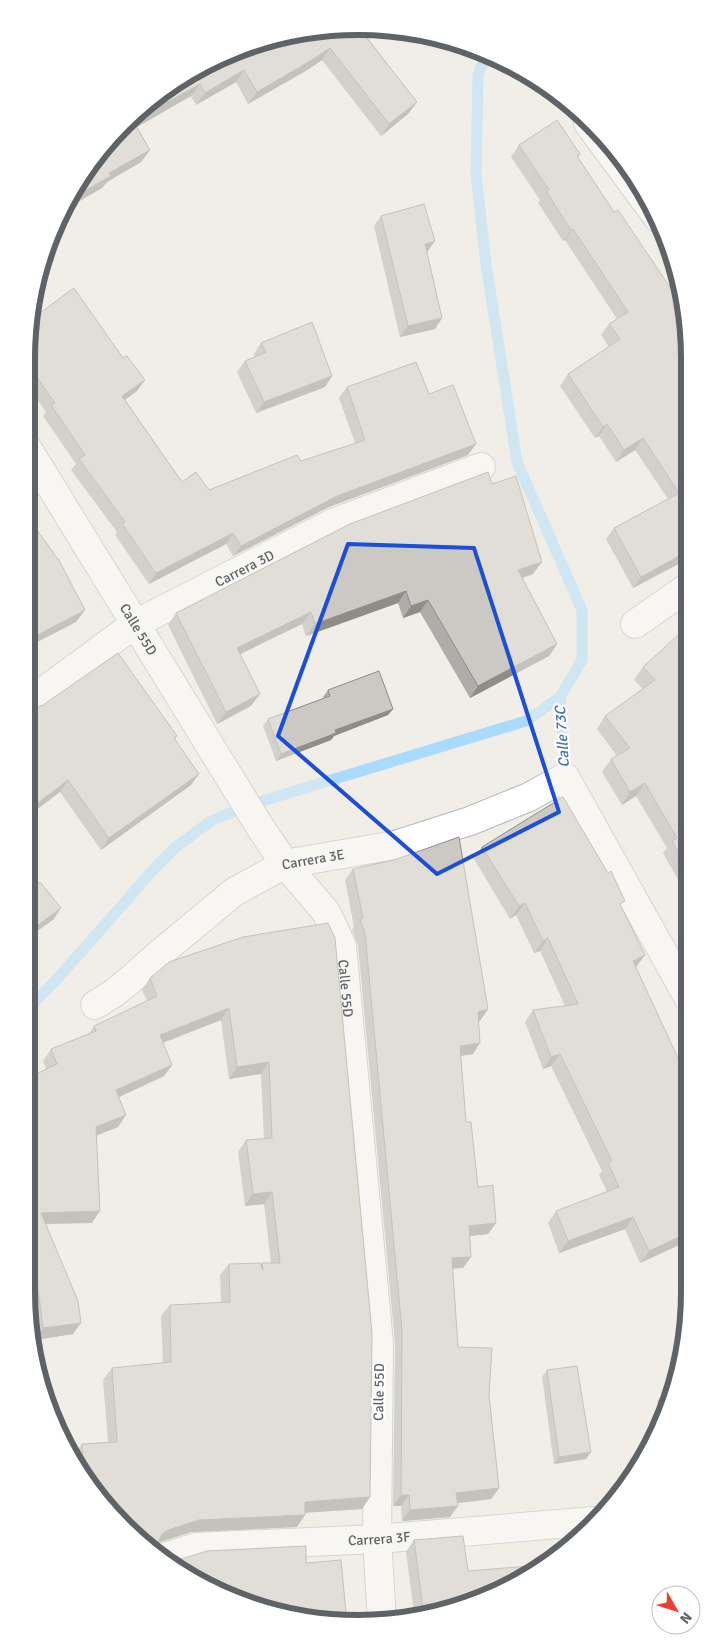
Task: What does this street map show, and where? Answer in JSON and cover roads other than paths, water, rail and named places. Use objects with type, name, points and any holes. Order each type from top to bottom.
[{"type":"street","name":"Calle 55D","points":[[35,461],[234,786],[284,864],[326,912],[342,946],[380,1344],[377,1539],[382,1614]]},
{"type":"street","name":"Carrera 3D","points":[[35,697],[135,624],[335,522],[481,468]]},
{"type":"street","points":[[635,624],[681,592]]},
{"type":"street","name":"Carrera 3E","points":[[95,1005],[129,981],[234,892],[284,864],[395,845],[470,821],[520,801],[565,777],[681,985]]},
{"type":"street","name":"Carrera 3F","points":[[171,1555],[196,1547],[377,1539],[584,1522]]},
{"type":"waterway","points":[[35,1002],[155,868],[176,847],[211,821],[252,804],[526,721],[560,697],[582,660],[582,610],[517,462],[486,264],[476,175],[478,75],[483,61]]},
{"type":"waterway","name":"Calle 73C","points":[[560,697],[565,777]]}]
